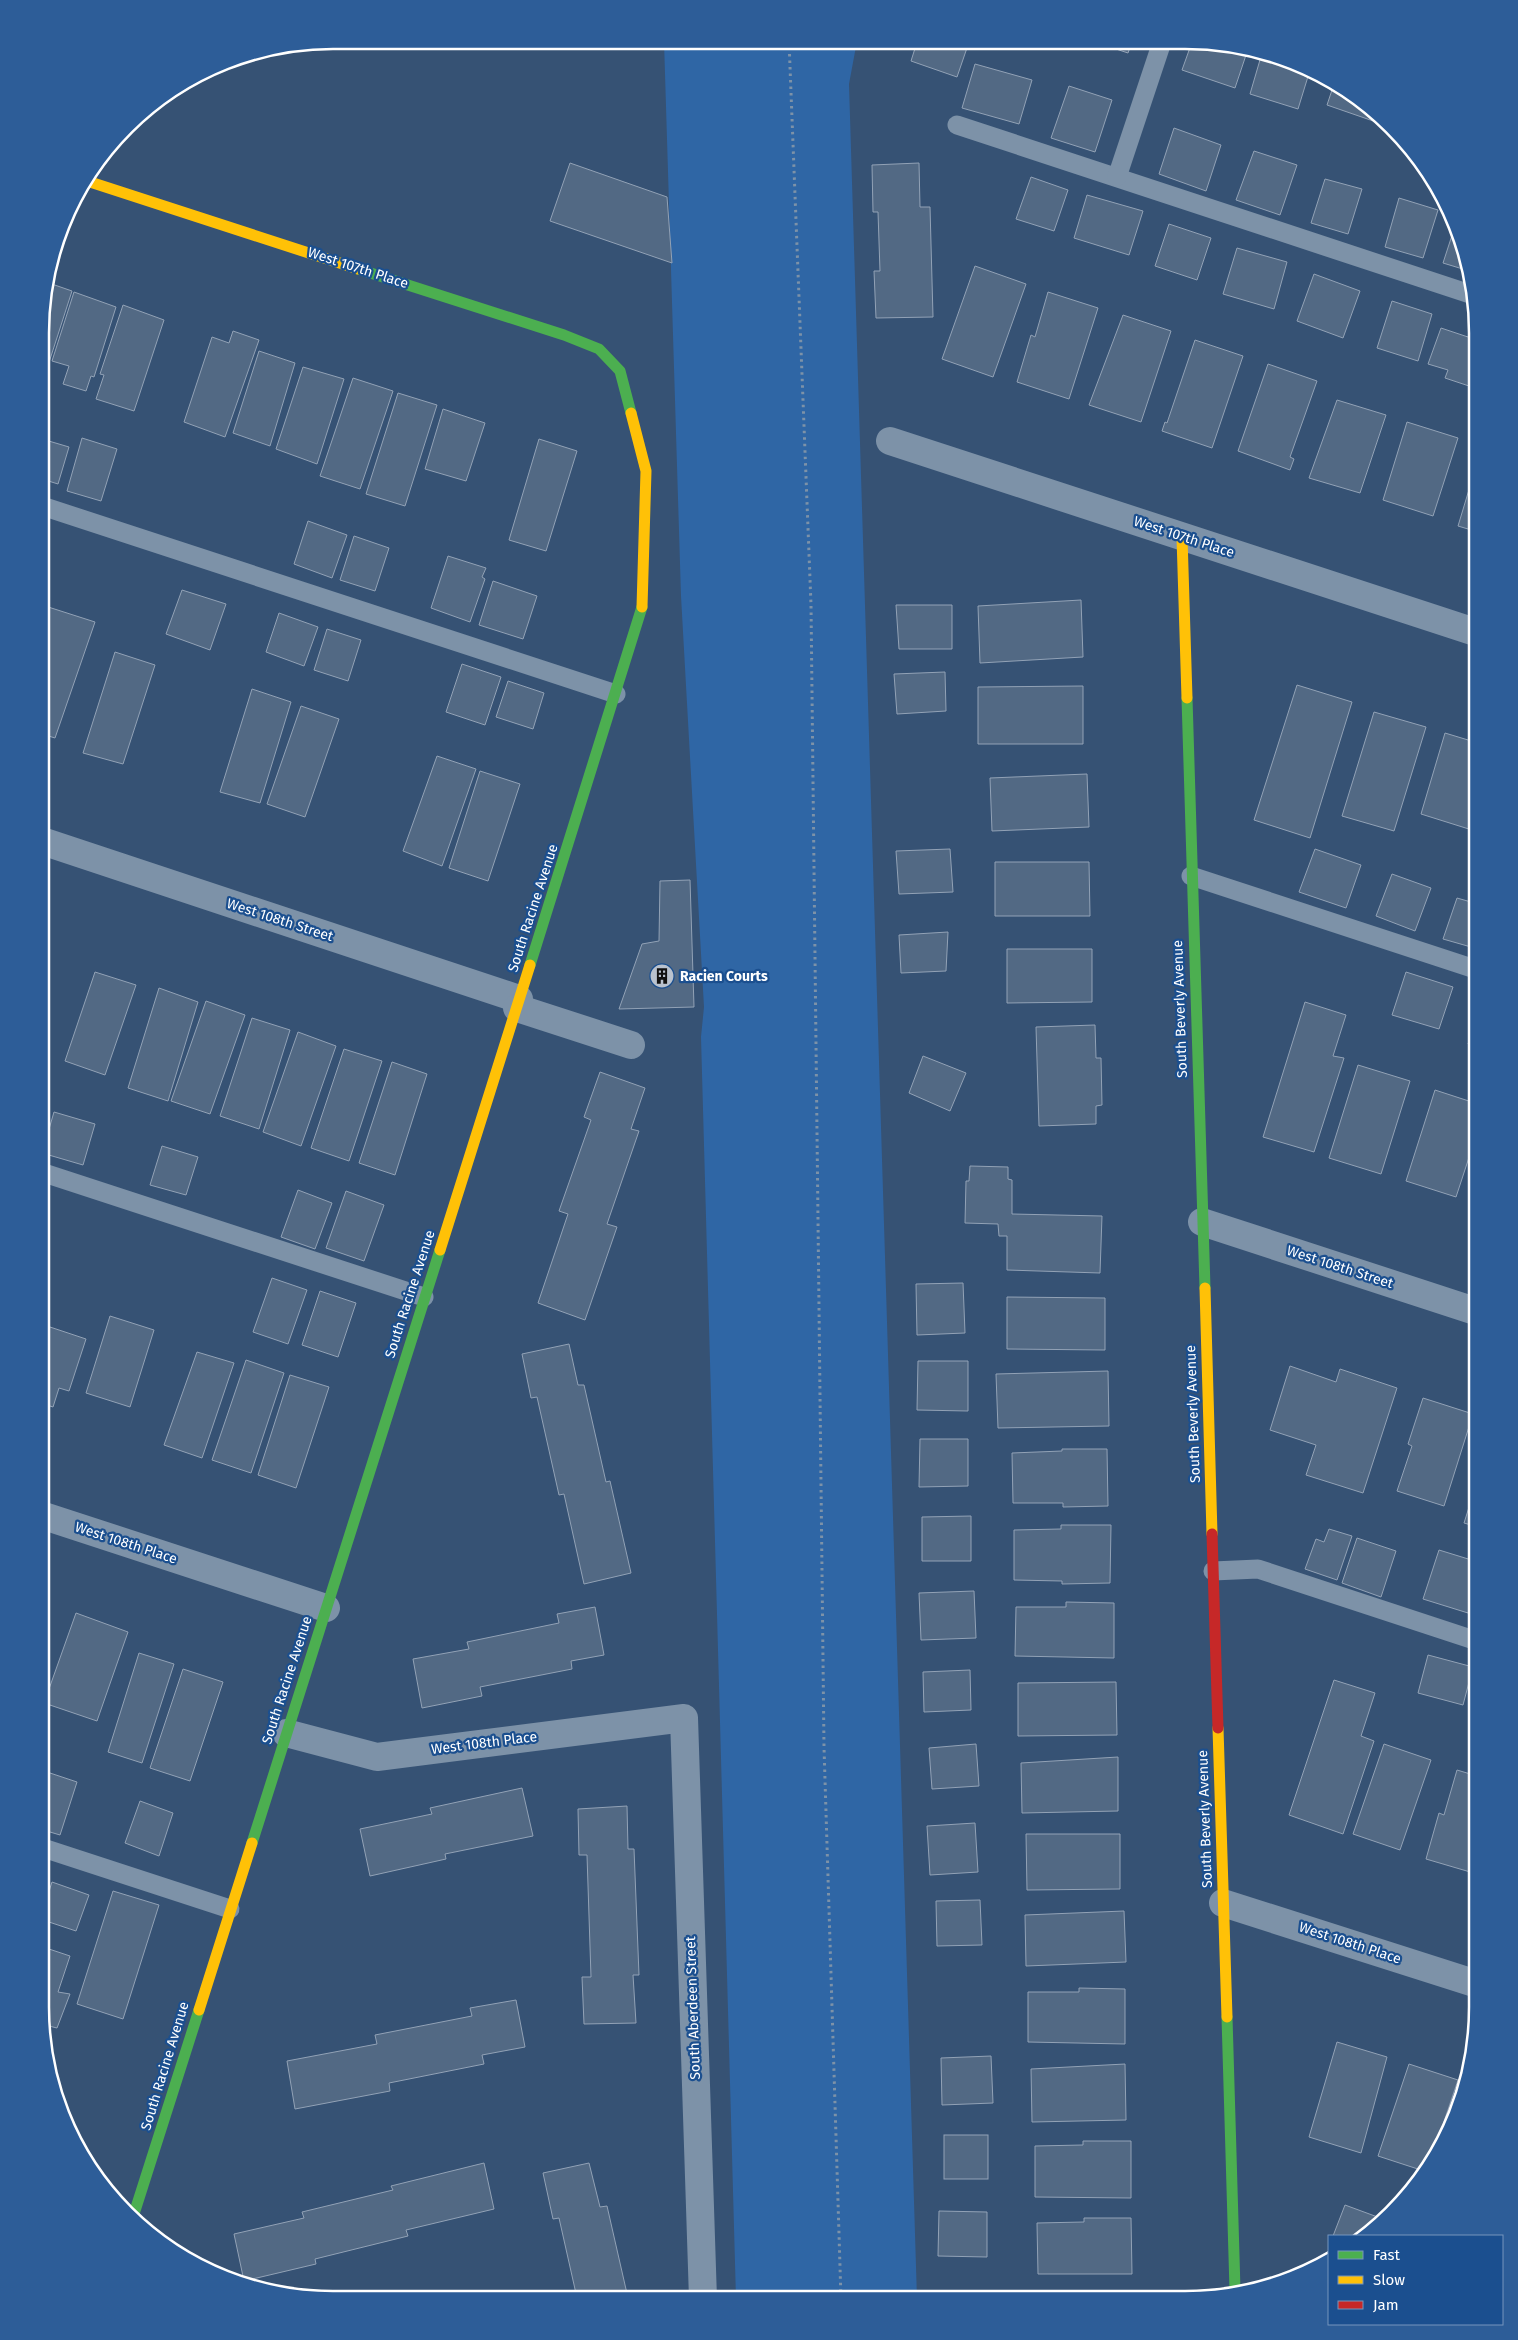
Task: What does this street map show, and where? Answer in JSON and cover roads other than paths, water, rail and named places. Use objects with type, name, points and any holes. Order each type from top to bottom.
[{"type":"street","name":"West 107th Place","points":[[92,183],[564,335],[599,349],[620,371]]},
{"type":"street","name":"South Racine Avenue","points":[[132,2208],[230,1909],[642,613],[646,470],[620,371]]},
{"type":"street","name":"West 107th Place","points":[[890,441],[1469,630]]},
{"type":"street","name":"South Beverly Avenue","points":[[1182,537],[1235,2287]]},
{"type":"street","name":"West 108th Street","points":[[49,843],[518,1004],[631,1045]]},
{"type":"street","name":"West 108th Street","points":[[1202,1222],[1469,1309]]},
{"type":"street","name":"West 108th Place","points":[[49,1517],[326,1608]]},
{"type":"street","name":"West 108th Place","points":[[286,1733],[377,1757],[684,1718]]},
{"type":"street","name":"South Aberdeen Street","points":[[684,1718],[703,2291]]},
{"type":"street","name":"West 108th Place","points":[[1223,1903],[1469,1981]]},
{"type":"lane","points":[[1117,177],[1160,49]]},
{"type":"lane","points":[[956,125],[1467,293]]},
{"type":"lane","points":[[49,508],[616,694]]},
{"type":"lane","points":[[1191,876],[1469,967]]},
{"type":"lane","points":[[49,1175],[424,1297]]},
{"type":"lane","points":[[1213,1572],[1258,1569],[1469,1638]]},
{"type":"lane","points":[[49,1850],[230,1909]]},
{"type":"place","name":"Racien Courts","points":[[662,976]]}]
